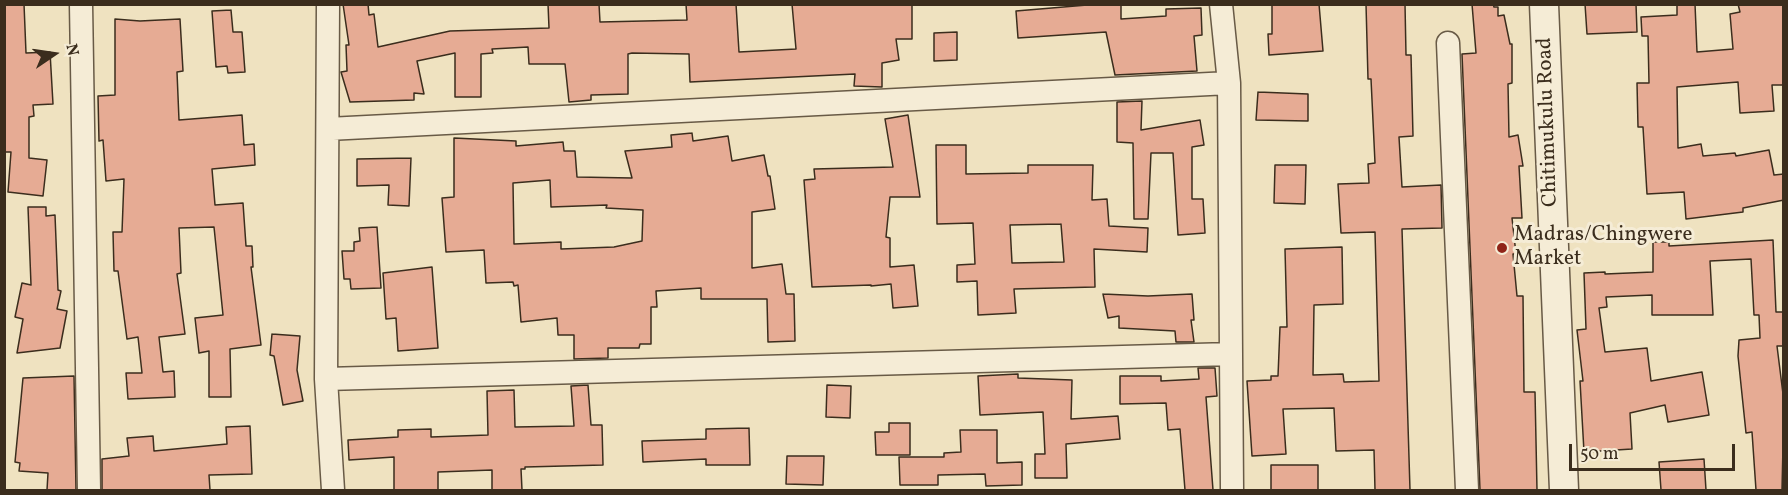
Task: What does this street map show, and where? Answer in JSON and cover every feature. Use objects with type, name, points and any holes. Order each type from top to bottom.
[{"type":"street","points":[[81,4],[89,490]]},
{"type":"street","points":[[327,4],[326,379],[333,490]]},
{"type":"street","points":[[1221,4],[1229,83],[1232,490]]},
{"type":"street","name":"Chitimukulu Road","points":[[1544,4],[1564,490]]},
{"type":"street","points":[[1448,43],[1467,490]]},
{"type":"street","points":[[328,129],[1229,83]]},
{"type":"street","points":[[326,379],[1231,354]]},
{"type":"building","points":[[4,4],[24,4],[26,53],[50,52],[53,104],[33,105],[34,116],[29,117],[29,158],[47,160],[43,196],[8,192],[11,152],[4,152]]},
{"type":"building","points":[[343,4],[368,4],[369,15],[374,14],[378,47],[450,31],[549,28],[548,4],[599,4],[600,22],[687,20],[686,4],[736,4],[739,52],[796,49],[792,4],[912,4],[912,39],[896,39],[899,60],[882,63],[882,87],[854,86],[855,74],[690,82],[689,54],[632,53],[628,54],[628,94],[591,95],[591,100],[569,102],[565,64],[529,64],[528,47],[492,49],[493,53],[481,54],[481,97],[455,97],[455,53],[417,61],[424,94],[414,93],[414,100],[350,102],[341,72],[347,71],[346,45],[349,45]]},
{"type":"building","points":[[1121,4],[1121,19],[1166,16],[1166,9],[1201,8],[1202,35],[1194,36],[1197,71],[1115,75],[1106,32],[1018,38],[1016,11]]},
{"type":"building","points":[[1272,4],[1319,4],[1323,51],[1269,55],[1268,34],[1272,34]]},
{"type":"building","points":[[1366,4],[1405,4],[1406,55],[1411,55],[1413,136],[1399,137],[1402,187],[1441,185],[1442,228],[1402,229],[1410,490],[1375,490],[1374,450],[1336,451],[1334,408],[1283,409],[1286,454],[1252,456],[1247,381],[1271,380],[1271,376],[1278,376],[1280,327],[1287,327],[1285,249],[1342,247],[1343,304],[1314,305],[1313,375],[1343,374],[1344,382],[1379,381],[1375,232],[1341,233],[1338,184],[1369,183],[1368,164],[1375,163],[1371,79],[1368,79]]},
{"type":"building","name":"Madras/Chingwere Market","points":[[1472,4],[1493,4],[1494,7],[1498,7],[1498,16],[1504,15],[1510,44],[1512,44],[1512,83],[1508,84],[1509,137],[1518,135],[1523,166],[1519,166],[1522,218],[1512,218],[1516,254],[1513,254],[1517,296],[1523,296],[1524,392],[1535,392],[1537,490],[1480,490],[1462,54],[1476,53]]},
{"type":"building","points":[[1585,4],[1636,4],[1637,32],[1587,34]]},
{"type":"building","points":[[1677,4],[1695,4],[1697,52],[1733,49],[1730,14],[1740,12],[1738,4],[1784,4],[1784,85],[1772,85],[1774,111],[1740,113],[1738,82],[1677,87],[1678,148],[1701,144],[1703,156],[1735,153],[1736,156],[1769,150],[1774,175],[1784,174],[1784,200],[1743,208],[1743,212],[1686,219],[1684,192],[1647,194],[1643,127],[1638,127],[1637,83],[1649,83],[1648,36],[1642,36],[1641,17],[1677,15]]},
{"type":"building","points":[[231,10],[233,32],[242,32],[245,72],[228,73],[227,66],[216,67],[212,11]]},
{"type":"building","points":[[115,19],[140,21],[180,19],[183,71],[177,72],[179,120],[242,115],[244,145],[254,144],[255,165],[212,169],[215,205],[243,203],[246,246],[252,246],[253,267],[251,267],[261,345],[230,349],[231,397],[209,397],[209,351],[199,353],[195,318],[223,315],[214,227],[179,228],[181,273],[177,274],[185,334],[159,337],[163,372],[174,371],[175,397],[128,399],[126,373],[142,373],[138,337],[127,339],[118,271],[114,271],[113,232],[122,232],[124,179],[106,181],[103,140],[99,141],[98,96],[115,95]]},
{"type":"building","points":[[957,32],[957,60],[934,61],[934,33]]},
{"type":"building","points":[[1258,92],[1308,94],[1308,121],[1256,120]]},
{"type":"building","points":[[1142,101],[1141,130],[1200,120],[1204,145],[1192,147],[1192,199],[1203,199],[1205,233],[1178,235],[1173,153],[1151,153],[1148,219],[1134,219],[1133,143],[1117,142],[1117,102]]},
{"type":"building","points":[[908,115],[920,197],[890,197],[886,237],[890,238],[890,267],[914,265],[918,306],[893,308],[891,284],[812,287],[804,180],[815,179],[814,169],[893,167],[885,119]]},
{"type":"building","points":[[692,133],[693,141],[728,136],[732,161],[764,155],[775,209],[752,212],[752,268],[782,264],[786,294],[794,294],[795,341],[768,342],[767,299],[701,299],[701,288],[656,291],[657,307],[651,307],[651,344],[640,344],[639,348],[608,348],[608,358],[574,359],[574,335],[558,335],[557,318],[521,322],[518,285],[514,286],[513,282],[486,283],[484,250],[446,252],[442,198],[454,197],[454,138],[516,141],[516,146],[563,142],[564,151],[575,151],[577,177],[632,178],[625,151],[672,147],[671,135]],"holes":[[[550,180],[551,207],[607,205],[606,208],[643,210],[642,241],[614,247],[561,249],[561,242],[514,244],[513,183]]]},
{"type":"building","points":[[936,145],[966,145],[966,174],[1028,173],[1028,165],[1093,165],[1092,200],[1107,199],[1109,226],[1148,228],[1147,252],[1094,249],[1095,287],[1014,289],[1016,313],[978,315],[977,281],[957,282],[957,265],[975,264],[973,223],[937,224]],"holes":[[[1061,224],[1064,262],[1012,263],[1010,225]]]},
{"type":"building","points":[[411,158],[409,206],[388,205],[389,185],[357,186],[357,159]]},
{"type":"building","points":[[1275,165],[1306,165],[1305,204],[1274,203]]},
{"type":"building","points":[[28,207],[46,207],[46,216],[55,215],[58,290],[61,291],[57,309],[67,311],[60,348],[17,353],[23,319],[15,317],[22,283],[31,285]]},
{"type":"building","points":[[377,227],[381,288],[351,289],[350,279],[344,279],[342,251],[354,251],[354,242],[360,241],[359,228]]},
{"type":"building","points":[[1773,240],[1776,312],[1784,312],[1784,346],[1777,346],[1784,402],[1782,490],[1756,490],[1752,432],[1746,433],[1738,356],[1739,340],[1760,338],[1759,315],[1754,315],[1751,259],[1710,261],[1713,315],[1652,315],[1652,295],[1606,297],[1607,307],[1599,308],[1605,352],[1647,348],[1651,381],[1702,372],[1709,415],[1668,422],[1665,405],[1630,413],[1632,449],[1584,452],[1580,381],[1583,381],[1577,330],[1586,329],[1584,273],[1653,272],[1653,242],[1669,242],[1669,246]]},
{"type":"building","points":[[432,267],[438,348],[398,351],[396,318],[386,319],[383,273]]},
{"type":"building","points":[[1103,294],[1148,296],[1192,294],[1194,320],[1191,320],[1194,342],[1176,342],[1175,331],[1119,328],[1119,316],[1108,318]]},
{"type":"building","points":[[272,334],[300,336],[297,370],[303,401],[283,405],[274,356],[270,355]]},
{"type":"building","points":[[1198,368],[1215,368],[1217,396],[1206,397],[1213,490],[1185,490],[1180,429],[1168,430],[1166,403],[1120,404],[1120,376],[1161,376],[1161,381],[1199,379]]},
{"type":"building","points":[[1018,374],[1018,378],[1072,380],[1071,419],[1118,416],[1120,439],[1066,444],[1067,478],[1035,478],[1035,454],[1045,454],[1043,412],[980,415],[978,376]]},
{"type":"building","points":[[74,376],[76,490],[47,490],[48,473],[19,471],[20,463],[15,462],[23,378]]},
{"type":"building","points":[[588,385],[591,425],[602,425],[603,465],[525,467],[521,469],[522,490],[492,490],[492,470],[438,472],[438,490],[394,490],[394,457],[349,460],[348,440],[398,437],[398,430],[431,429],[431,437],[488,435],[487,391],[514,390],[515,427],[574,426],[571,386]]},
{"type":"building","points":[[827,385],[851,386],[850,418],[826,417]]},
{"type":"building","points":[[889,423],[910,423],[910,455],[876,455],[875,432],[889,432]]},
{"type":"building","points":[[250,426],[252,474],[209,475],[210,490],[102,490],[102,459],[129,456],[127,438],[153,436],[154,451],[227,444],[226,427]]},
{"type":"building","points":[[749,428],[750,465],[706,465],[706,459],[643,462],[642,441],[706,439],[706,429]]},
{"type":"building","points":[[960,430],[997,430],[997,463],[1022,462],[1022,485],[986,486],[985,474],[938,475],[938,485],[900,485],[899,457],[944,457],[944,453],[961,452]]},
{"type":"building","points":[[787,456],[824,456],[823,485],[786,484]]},
{"type":"building","points":[[1704,459],[1706,490],[1661,490],[1659,462]]},
{"type":"building","points":[[1271,465],[1318,465],[1318,490],[1271,490]]},
{"type":"place","name":"Madras/Chingwere Market","points":[[1502,248]]}]
